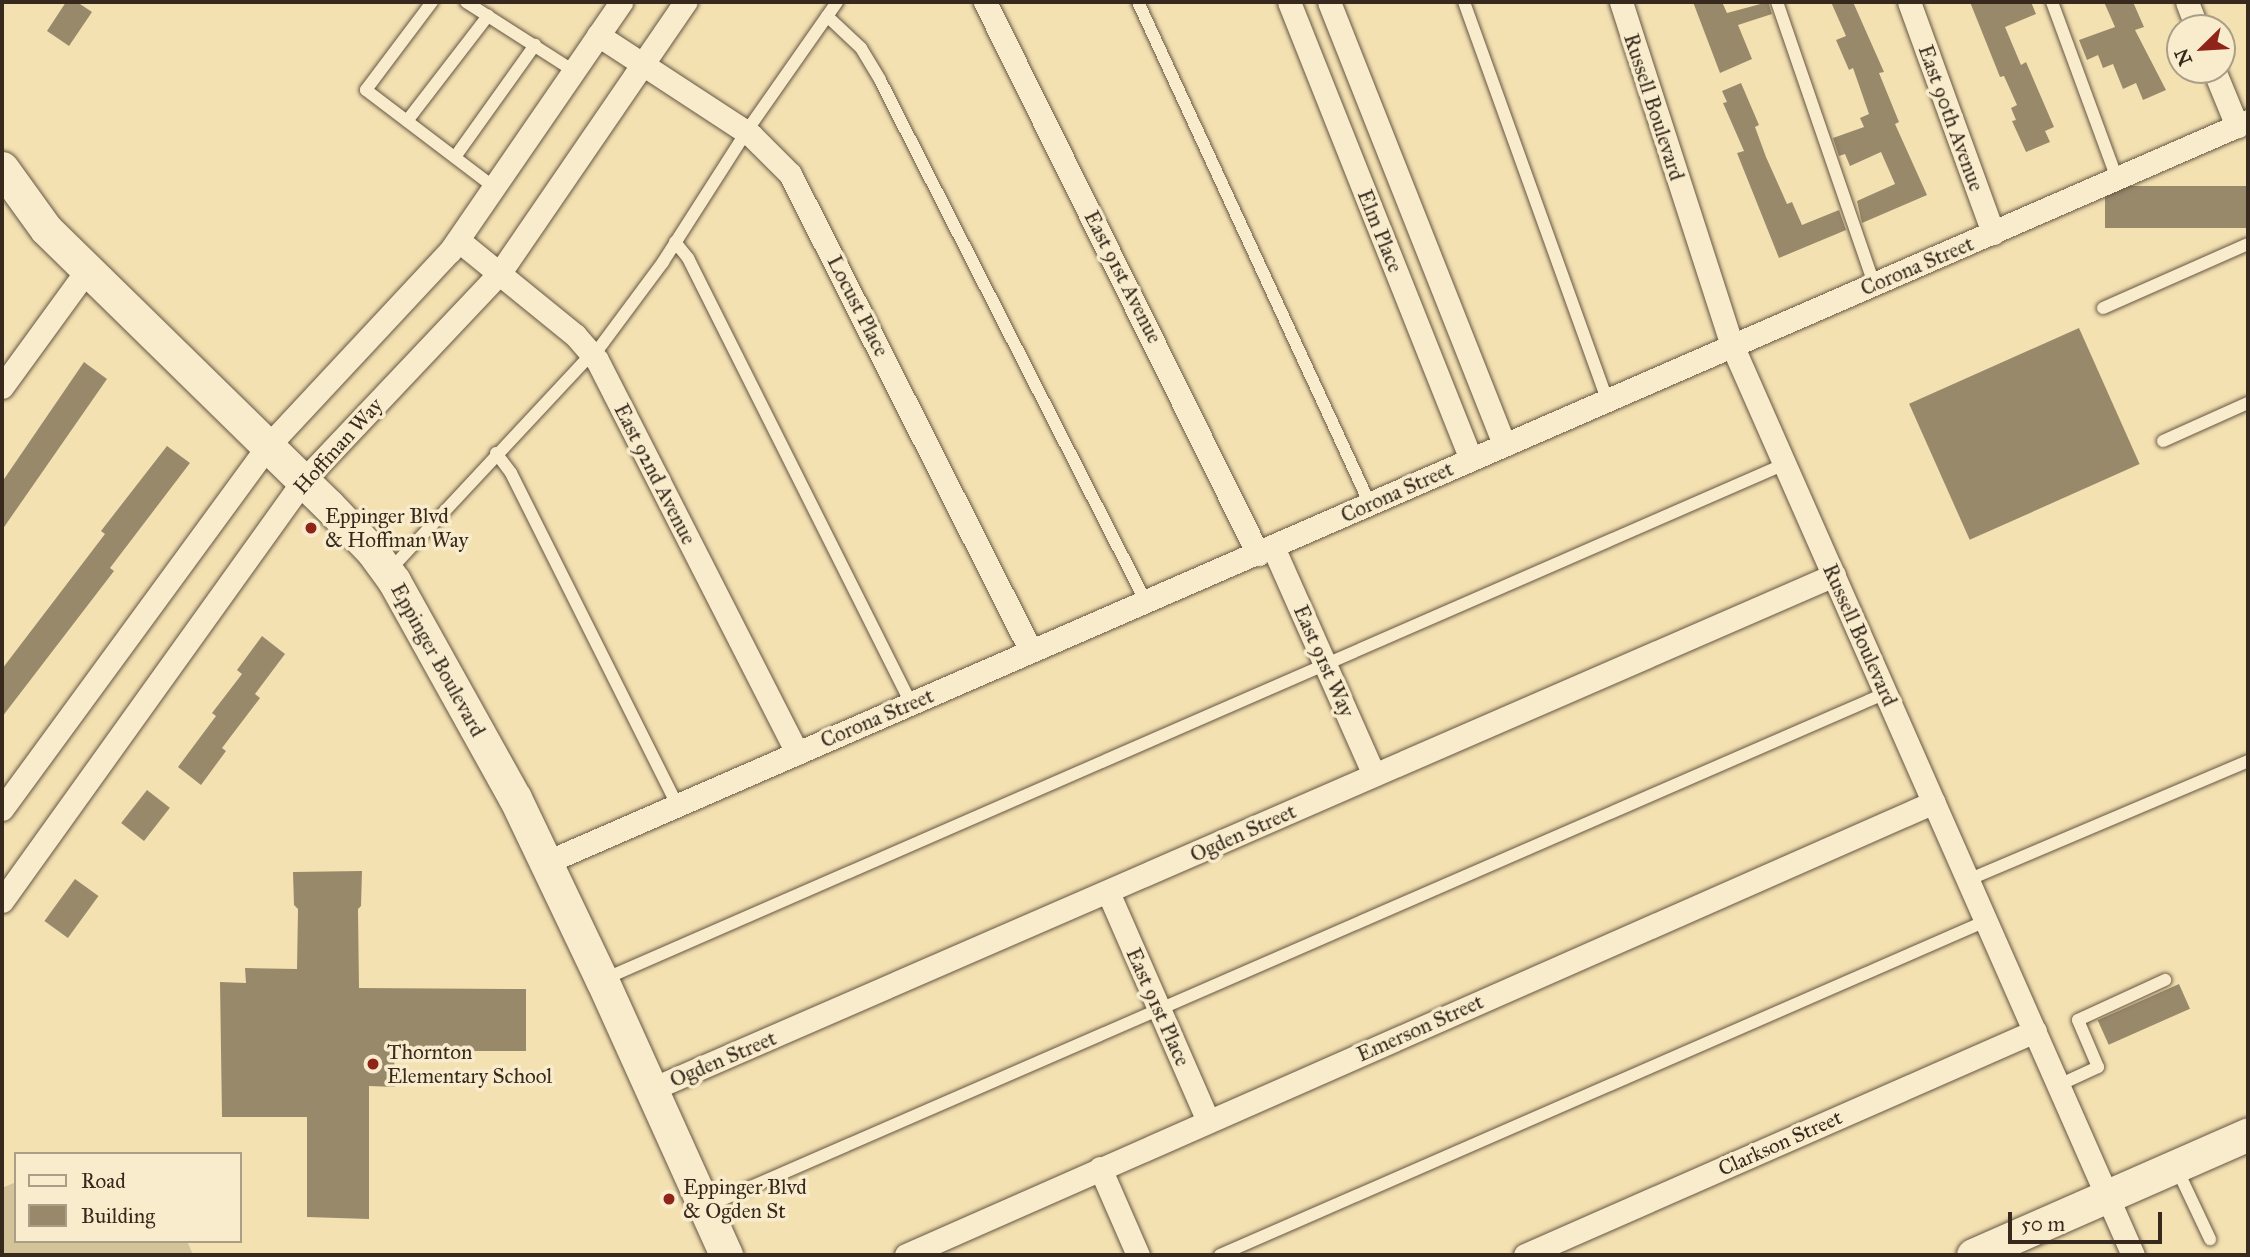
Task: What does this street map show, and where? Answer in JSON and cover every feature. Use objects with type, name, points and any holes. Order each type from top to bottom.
[{"type":"street","points":[[2,809],[267,447],[458,240],[621,2]]},
{"type":"street","name":"Hoffman Way","points":[[2,901],[303,481],[499,274],[685,2]]},
{"type":"street","name":"East 91st Avenue","points":[[985,2],[1198,428],[1266,551]]},
{"type":"street","name":"Elm Place","points":[[1289,2],[1471,459]]},
{"type":"street","name":"Elm Place","points":[[1329,2],[1504,444]]},
{"type":"street","name":"Russell Boulevard","points":[[1621,2],[1732,345],[2133,1255]]},
{"type":"street","name":"East 90th Avenue","points":[[1909,2],[1993,233]]},
{"type":"street","name":"Locust Place","points":[[598,35],[746,132],[773,154],[799,186],[1031,651]]},
{"type":"street","points":[[2221,84],[2242,124]]},
{"type":"street","name":"Corona Street","points":[[547,862],[2242,124]]},
{"type":"street","name":"Eppinger Boulevard","points":[[2,168],[46,229],[303,481],[373,552],[388,572],[515,798],[547,862],[726,1255]]},
{"type":"street","name":"East 92nd Avenue","points":[[458,240],[575,335],[593,354],[797,753]]},
{"type":"street","points":[[2,387],[87,270]]},
{"type":"street","name":"East 91st Way","points":[[1266,551],[1325,664],[1374,775]]},
{"type":"street","name":"Ogden Street","points":[[652,1089],[1834,575]]},
{"type":"street","name":"Emerson Street","points":[[906,1255],[1934,802]]},
{"type":"street","name":"East 91st Place","points":[[1108,892],[1208,1121]]},
{"type":"street","name":"Clarkson Street","points":[[1525,1255],[2035,1031]]},
{"type":"street","points":[[1973,1255],[2248,1134]]},
{"type":"street","points":[[1100,1168],[1138,1255]]},
{"type":"lane","points":[[432,2],[366,90],[495,188]]},
{"type":"lane","points":[[466,2],[574,71]]},
{"type":"lane","points":[[388,572],[496,453],[593,354],[675,242],[746,132],[837,2]]},
{"type":"lane","points":[[1138,2],[1370,504]]},
{"type":"lane","points":[[1464,2],[1607,400]]},
{"type":"lane","points":[[1777,2],[1874,285]]},
{"type":"lane","points":[[2052,2],[2117,179]]},
{"type":"lane","points":[[407,121],[488,16]]},
{"type":"lane","points":[[827,16],[861,48],[880,80],[1146,602]]},
{"type":"lane","points":[[455,157],[535,45]]},
{"type":"lane","points":[[675,242],[700,282],[911,703]]},
{"type":"lane","points":[[2103,308],[2248,244]]},
{"type":"lane","points":[[2163,441],[2248,403]]},
{"type":"lane","points":[[496,453],[511,474],[677,805]]},
{"type":"lane","points":[[602,981],[1785,464]]},
{"type":"lane","points":[[704,1207],[1886,693]]},
{"type":"lane","points":[[1968,880],[2248,761]]},
{"type":"lane","points":[[1220,1255],[1986,921]]},
{"type":"lane","points":[[2059,1085],[2098,1067],[2078,1020],[2165,980]]},
{"type":"lane","points":[[2175,1166],[2210,1239]]},
{"type":"shaded area","points":[[14,1183],[14,1243],[188,1243],[193,1255],[2,1255],[2,1188]]},
{"type":"building","points":[[66,2],[77,2],[92,12],[69,46],[47,31]]},
{"type":"building","points":[[1693,2],[1722,2],[1727,13],[1768,2],[1772,14],[1738,25],[1752,59],[1720,73]]},
{"type":"building","points":[[1831,2],[1853,2],[1884,72],[1879,73],[1899,122],[1895,124],[1927,195],[1862,223],[1857,201],[1895,184],[1881,152],[1850,166],[1845,154],[1839,156],[1833,138],[1864,127],[1860,118],[1869,114],[1853,68],[1849,70],[1836,40],[1846,36]]},
{"type":"building","points":[[1970,2],[2031,2],[2036,14],[2005,27],[2021,65],[2026,62],[2054,127],[2045,131],[2050,142],[2026,152],[2012,121],[2016,120],[2011,108],[2017,105],[2004,76],[2000,77]]},
{"type":"building","points":[[2104,2],[2133,2],[2144,27],[2135,30],[2166,90],[2143,100],[2136,83],[2123,89],[2113,64],[2103,68],[2098,55],[2087,60],[2079,40],[2115,27]]},
{"type":"building","points":[[1741,83],[1759,125],[1755,127],[1766,157],[1787,204],[1792,202],[1802,225],[1839,210],[1846,230],[1779,258],[1737,153],[1744,151],[1723,103],[1727,102],[1722,91]]},
{"type":"building","points":[[2105,186],[2248,186],[2248,228],[2105,228]]},
{"type":"building","points":[[2079,328],[2140,464],[1970,540],[1909,404]]},
{"type":"building","points":[[84,362],[107,379],[2,530],[2,482]]},
{"type":"building","points":[[167,446],[190,463],[110,568],[114,571],[2,717],[2,669],[105,534],[101,531]]},
{"type":"building","points":[[262,636],[285,654],[255,694],[260,698],[222,748],[226,751],[201,785],[178,767],[216,716],[212,713],[242,674],[237,670]]},
{"type":"building","points":[[147,790],[170,808],[144,841],[121,823]]},
{"type":"building","name":"Thornton Elementary School","points":[[362,871],[361,906],[358,909],[359,988],[526,989],[526,1051],[394,1051],[395,1087],[369,1086],[369,1219],[307,1217],[307,1117],[222,1117],[220,982],[246,983],[245,968],[297,969],[298,909],[294,905],[293,872]]},
{"type":"building","points":[[75,879],[98,896],[68,938],[44,921]]},
{"type":"building","points":[[2179,984],[2190,1009],[2109,1045],[2098,1020]]},
{"type":"place","name":"Eppinger Blvd & Hoffman Way","points":[[311,528]]},
{"type":"place","name":"Thornton Elementary School","points":[[373,1064]]},
{"type":"place","name":"Eppinger Blvd & Ogden St","points":[[669,1199]]}]
